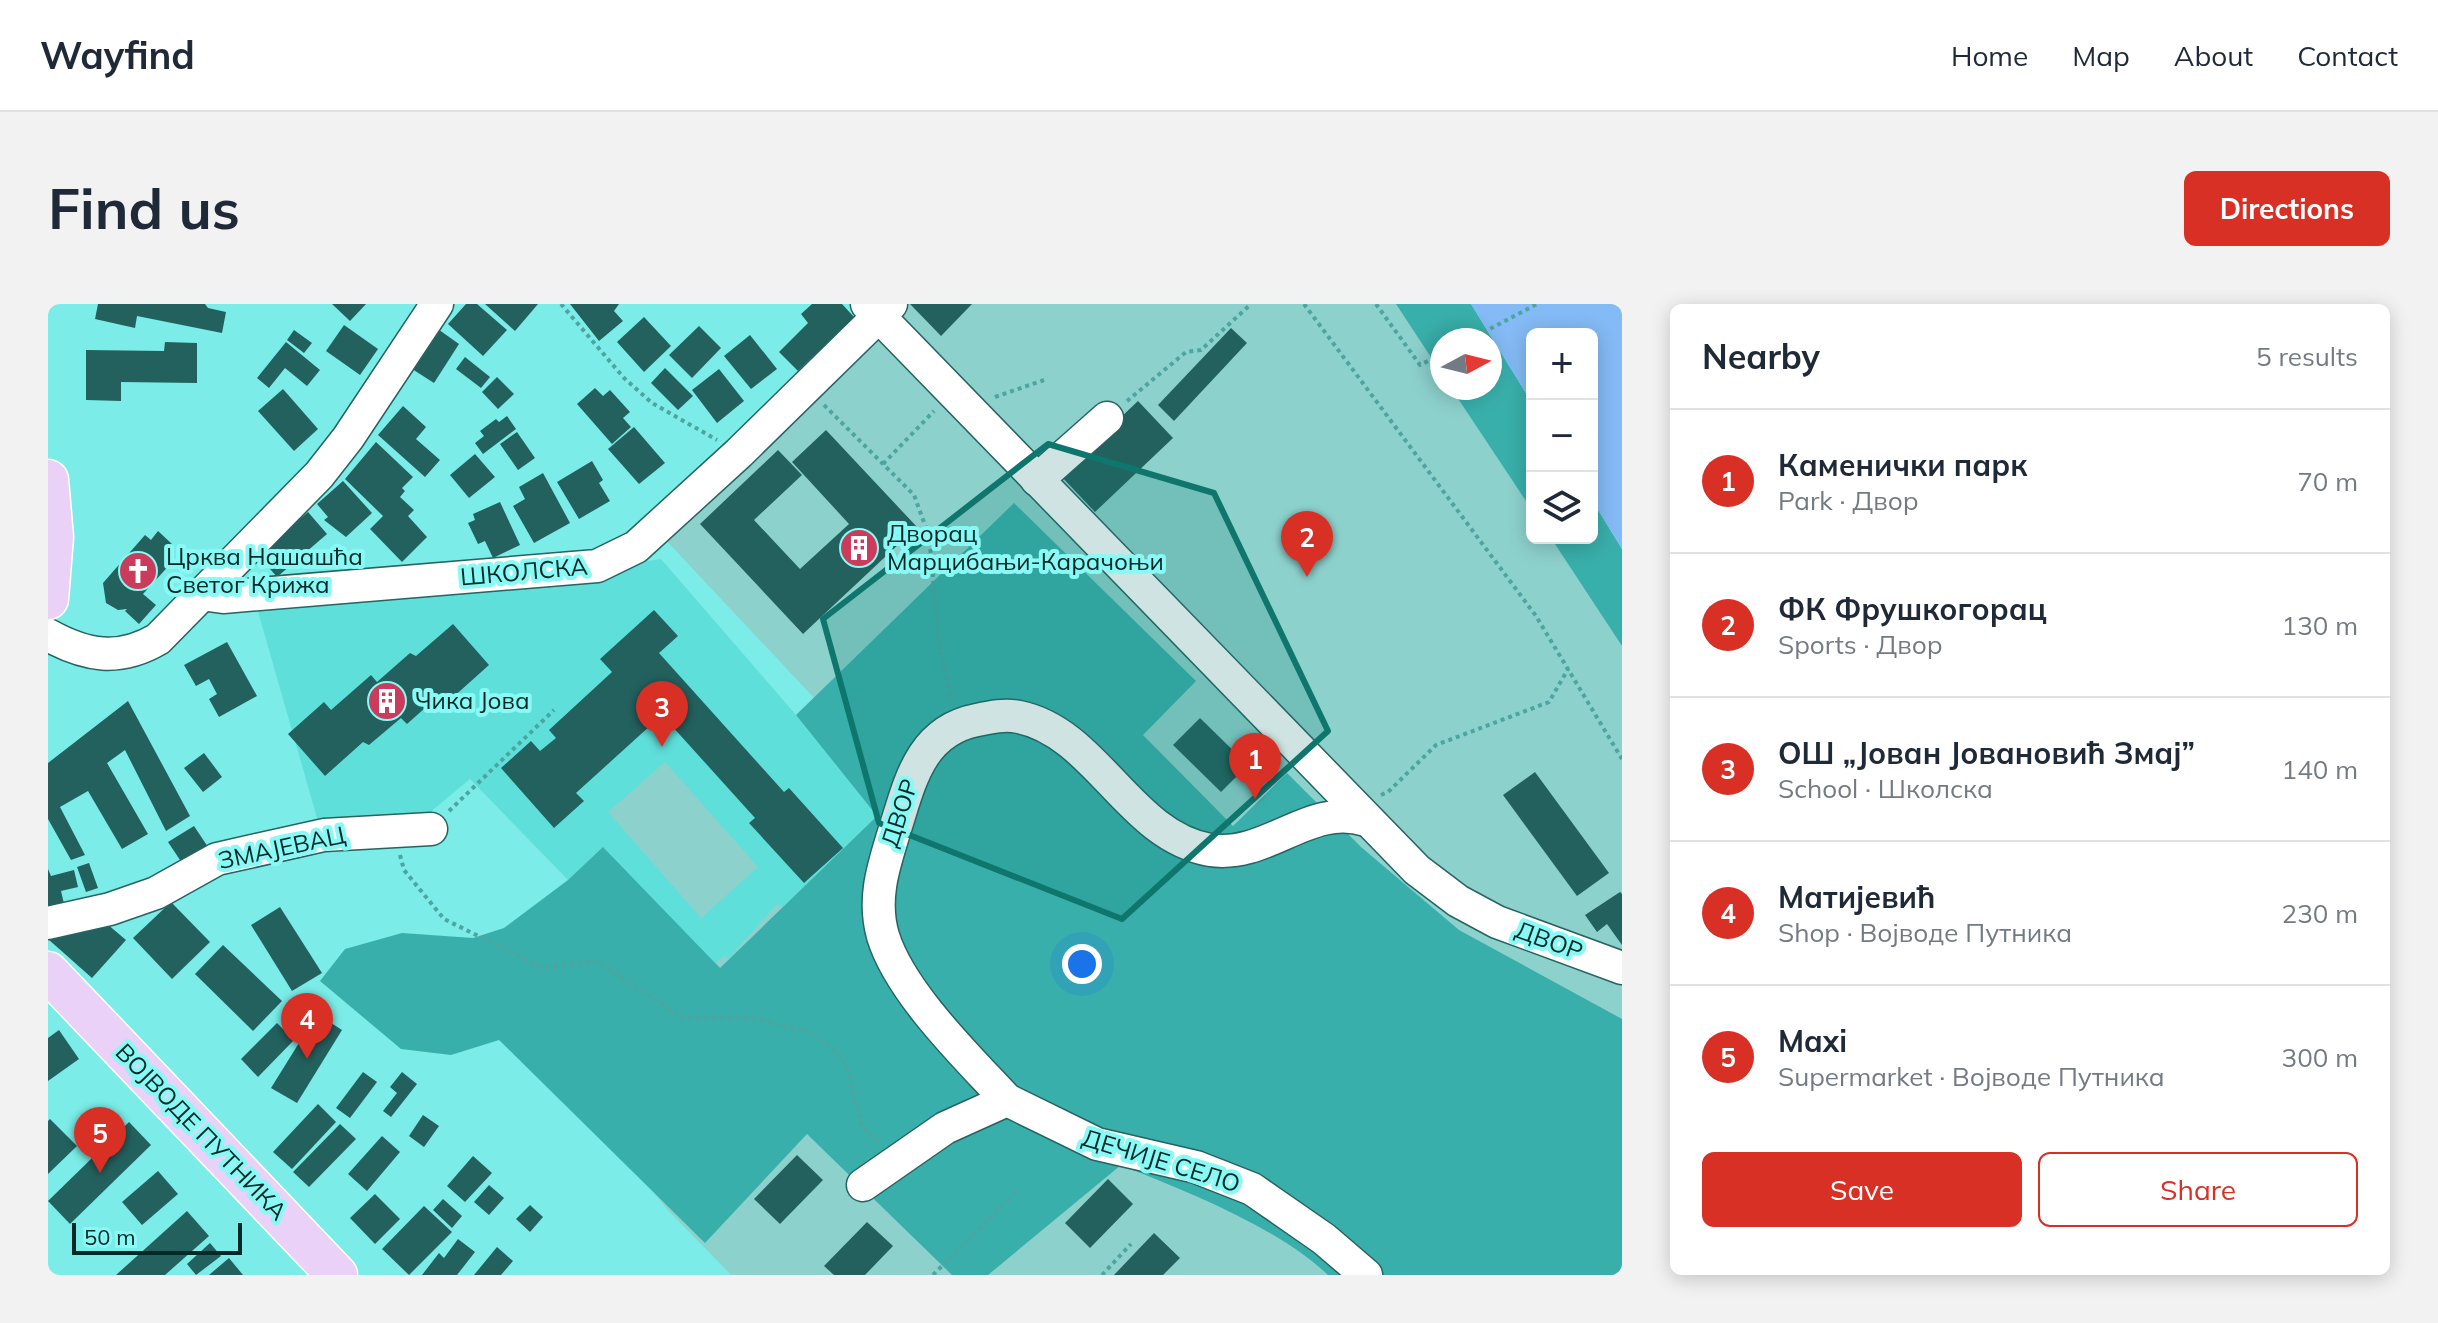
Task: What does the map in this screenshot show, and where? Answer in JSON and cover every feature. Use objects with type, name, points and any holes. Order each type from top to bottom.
[{"type":"main road","points":[[48,480],[53,537],[48,599]]},
{"type":"main road","name":"ВОЈВОДЕ ПУТНИКА","points":[[53,988],[337,1275]]},
{"type":"street","points":[[48,635],[92,654],[127,653],[158,639],[248,551],[319,475],[348,438],[437,304]]},
{"type":"street","name":"ШКОЛСКА","points":[[201,594],[223,597],[597,566],[636,547],[739,453],[806,388],[879,308]]},
{"type":"street","name":"ДВОР","points":[[879,308],[947,407],[1037,480],[1417,870],[1458,901],[1497,922],[1622,968]]},
{"type":"street","points":[[1037,480],[1107,418]]},
{"type":"street","name":"ДВОР","points":[[1007,1100],[904,976],[884,938],[879,917],[882,872],[907,787],[916,764],[945,732],[966,722],[1005,715],[1033,721],[1091,762],[1161,829],[1185,844],[1214,850],[1236,851],[1259,845],[1329,815],[1360,813]]},
{"type":"street","name":"ЗМАЈЕВАЦ","points":[[48,923],[110,909],[156,893],[217,859],[324,835],[431,829]]},
{"type":"street","points":[[863,1185],[945,1128],[1007,1100]]},
{"type":"street","name":"ДЕЧИЈЕ СЕЛО","points":[[1007,1100],[1097,1144],[1196,1167],[1252,1189],[1324,1239],[1366,1275]]},
{"type":"path","points":[[561,304],[624,378],[652,403],[739,453]]},
{"type":"path","points":[[1107,418],[1186,352],[1201,350],[1251,304]]},
{"type":"path","points":[[1304,304],[1536,616],[1622,759]]},
{"type":"path","points":[[1376,304],[1420,365],[1430,360]]},
{"type":"path","points":[[1492,328],[1537,304]]},
{"type":"path","points":[[883,464],[947,407],[998,397],[1044,380]]},
{"type":"path","points":[[806,388],[914,495],[929,536],[940,650],[952,701]]},
{"type":"path","points":[[1360,813],[1388,792],[1436,745],[1549,702],[1568,669]]},
{"type":"path","points":[[431,829],[554,710]]},
{"type":"path","points":[[377,832],[399,849],[404,870],[444,919],[543,968],[596,961],[683,1018],[747,1017],[813,1033],[844,1059],[862,1127],[897,1160]]},
{"type":"path","points":[[933,1275],[1019,1189]]},
{"type":"path","points":[[1102,1275],[1131,1244]]},
{"type":"highlighted area","points":[[1048,444],[1214,493],[1328,731],[1122,919],[879,823],[823,619]]},
{"type":"shaded area","points":[[908,304],[1432,304],[1439,328],[1430,328],[1430,400],[1494,400],[1526,450],[1526,544],[1588,544],[1622,594],[1622,1275],[731,1275],[666,1208],[611,1137],[704,973],[725,955],[728,959],[777,904],[796,911],[843,911],[891,780],[661,535]]},
{"type":"shaded area","points":[[1396,304],[1471,304],[1486,328],[1430,328],[1430,356]]},
{"type":"shaded area","points":[[1471,304],[1622,304],[1622,549],[1598,510],[1598,328],[1526,328],[1526,393],[1502,354],[1502,328],[1486,328]]},
{"type":"shaded area","points":[[1502,354],[1526,393],[1526,501],[1459,400],[1502,400]]},
{"type":"shaded area","points":[[1014,503],[1196,681],[1143,735],[1233,826],[1287,773],[1361,847],[1459,930],[1622,1019],[1622,1275],[1328,1275],[1307,1257],[1257,1226],[1121,1165],[988,1275],[952,1275],[807,1134],[705,1243],[499,1040],[451,1055],[401,1049],[320,981],[345,949],[402,933],[473,938],[504,928],[568,880],[603,847],[720,968],[877,816],[796,715]]},
{"type":"shaded area","points":[[1598,510],[1622,549],[1622,646],[1555,544],[1598,544]]},
{"type":"shaded area","points":[[661,559],[796,715],[877,816],[720,968],[604,848],[568,880],[470,779],[428,814],[319,825],[257,608],[450,589]]},
{"type":"shaded area","points":[[665,762],[758,867],[701,918],[608,812]]},
{"type":"building","points":[[98,304],[205,304],[208,308],[226,312],[222,333],[137,316],[135,328],[95,319]]},
{"type":"building","points":[[332,304],[366,304],[350,321]]},
{"type":"building","points":[[466,304],[477,304],[507,330],[483,356],[448,324]]},
{"type":"building","points":[[485,304],[538,304],[515,331]]},
{"type":"building","points":[[570,304],[619,304],[614,311],[623,321],[599,341]]},
{"type":"building","points":[[812,304],[842,304],[854,317],[798,371],[779,352],[808,323],[801,314]]},
{"type":"building","points":[[910,304],[972,304],[941,336]]},
{"type":"building","points":[[644,317],[671,346],[644,372],[617,342]]},
{"type":"building","points":[[344,325],[378,349],[360,375],[326,351]]},
{"type":"building","points":[[699,326],[721,348],[692,378],[669,355]]},
{"type":"building","points":[[435,327],[459,344],[434,383],[409,367]]},
{"type":"building","points":[[1231,328],[1247,343],[1174,421],[1158,405]]},
{"type":"building","points":[[294,330],[312,343],[304,353],[287,340]]},
{"type":"building","points":[[750,335],[777,369],[751,389],[724,356]]},
{"type":"building","points":[[165,342],[197,343],[197,383],[121,382],[121,401],[86,400],[86,350],[164,351]]},
{"type":"building","points":[[286,342],[320,370],[307,386],[285,368],[269,388],[257,378]]},
{"type":"building","points":[[465,357],[490,377],[481,388],[456,369]]},
{"type":"building","points":[[665,368],[693,396],[678,410],[651,383]]},
{"type":"building","points":[[719,369],[744,401],[717,423],[692,390]]},
{"type":"building","points":[[497,377],[514,394],[498,409],[482,392]]},
{"type":"building","points":[[595,388],[603,396],[610,390],[630,412],[623,418],[631,427],[612,444],[577,404]]},
{"type":"building","points":[[283,389],[318,429],[294,451],[258,411]]},
{"type":"building","points":[[1138,401],[1173,438],[1095,512],[1060,475]]},
{"type":"building","points":[[403,406],[426,427],[416,439],[440,460],[425,477],[378,435]]},
{"type":"building","points":[[507,416],[516,429],[483,454],[475,443],[484,436],[480,431],[496,419],[499,422]]},
{"type":"building","points":[[634,427],[665,463],[639,484],[608,449]]},
{"type":"building","name":"Дворац Марцибањи-Карачоњи","points":[[826,430],[917,527],[803,634],[700,524],[778,450],[802,475],[754,520],[800,569],[849,524],[792,462]]},
{"type":"building","points":[[517,432],[535,458],[518,470],[500,444]]},
{"type":"building","points":[[376,442],[413,477],[402,488],[405,491],[400,497],[414,510],[408,516],[427,537],[402,562],[370,529],[383,516],[345,479]]},
{"type":"building","points":[[475,454],[495,477],[469,498],[450,475]]},
{"type":"building","points":[[592,461],[603,480],[599,483],[610,501],[579,519],[557,482]]},
{"type":"building","points":[[543,473],[570,523],[534,543],[513,506],[525,499],[519,487]]},
{"type":"building","points":[[343,481],[372,513],[346,537],[324,520],[328,517],[317,504]]},
{"type":"building","points":[[500,502],[520,545],[493,558],[485,541],[478,544],[468,523],[475,520],[473,514]]},
{"type":"building","points":[[308,512],[327,534],[277,577],[258,555]]},
{"type":"building","name":"Црква Нашашћа Светог Крижа","points":[[158,531],[172,544],[165,552],[174,560],[143,594],[156,605],[139,624],[125,611],[127,609],[118,610],[106,603],[103,583],[145,535],[151,540]]},
{"type":"building","points":[[654,610],[678,636],[659,653],[784,792],[789,788],[843,848],[804,883],[749,823],[755,818],[662,715],[576,793],[584,801],[554,828],[501,768],[531,741],[540,751],[556,738],[549,730],[612,672],[600,659]]},
{"type":"building","name":"Чика Јова","points":[[453,624],[489,665],[441,708],[434,700],[407,724],[401,718],[369,745],[363,742],[325,776],[288,734],[324,702],[331,710],[371,675],[377,682],[410,653],[416,656]]},
{"type":"building","points":[[227,642],[257,696],[219,717],[209,699],[217,694],[209,679],[196,686],[184,665]]},
{"type":"building","points":[[128,701],[190,816],[166,831],[125,750],[107,763],[148,834],[122,849],[88,791],[60,807],[85,855],[71,860],[48,819],[48,763]]},
{"type":"building","points":[[1200,718],[1248,765],[1221,792],[1173,745]]},
{"type":"building","points":[[204,753],[222,777],[203,792],[184,768]]},
{"type":"building","points":[[1535,772],[1609,873],[1577,896],[1503,795]]},
{"type":"building","points":[[194,826],[210,850],[184,866],[168,842]]},
{"type":"building","points":[[89,863],[98,888],[86,892],[77,867]]},
{"type":"building","points":[[48,869],[51,876],[74,870],[78,887],[61,891],[65,908],[48,913]]},
{"type":"building","points":[[1620,892],[1622,945],[1607,924],[1597,932],[1585,915]]},
{"type":"building","points":[[171,902],[210,942],[172,979],[133,938]]},
{"type":"building","points":[[280,907],[322,973],[292,991],[251,925]]},
{"type":"building","points":[[100,918],[126,940],[92,978],[48,939],[48,930]]},
{"type":"building","points":[[223,945],[282,1001],[253,1031],[195,974]]},
{"type":"building","points":[[317,1014],[342,1030],[297,1103],[271,1088]]},
{"type":"building","points":[[277,1023],[294,1040],[258,1077],[241,1059]]},
{"type":"building","points":[[59,1030],[79,1059],[48,1081],[48,1038]]},
{"type":"building","points":[[363,1072],[377,1082],[350,1118],[336,1108]]},
{"type":"building","points":[[402,1072],[417,1084],[391,1117],[383,1111],[397,1093],[390,1087]]},
{"type":"building","points":[[318,1104],[336,1122],[292,1169],[273,1152]]},
{"type":"building","points":[[423,1115],[439,1126],[424,1147],[409,1136]]},
{"type":"building","points":[[50,1119],[77,1146],[48,1174],[48,1121]]},
{"type":"building","points":[[129,1122],[151,1145],[70,1224],[48,1201]]},
{"type":"building","points":[[340,1124],[356,1139],[309,1187],[293,1172]]},
{"type":"building","points":[[382,1136],[400,1152],[367,1191],[348,1174]]},
{"type":"building","points":[[797,1155],[823,1180],[780,1224],[754,1199]]},
{"type":"building","points":[[473,1156],[492,1173],[465,1202],[447,1186]]},
{"type":"building","points":[[158,1171],[178,1194],[142,1225],[122,1202]]},
{"type":"building","points":[[1108,1179],[1133,1204],[1090,1248],[1065,1223]]},
{"type":"building","points":[[489,1185],[504,1198],[489,1215],[474,1202]]},
{"type":"building","points":[[375,1194],[400,1219],[375,1244],[350,1218]]},
{"type":"building","points":[[443,1199],[462,1216],[452,1228],[433,1210]]},
{"type":"building","points":[[530,1205],[543,1217],[530,1232],[516,1219]]},
{"type":"building","points":[[424,1206],[452,1232],[409,1275],[382,1249]]},
{"type":"building","points":[[187,1211],[209,1236],[165,1275],[116,1275]]},
{"type":"building","points":[[867,1222],[893,1246],[865,1275],[834,1275],[824,1266]]},
{"type":"building","points":[[1154,1233],[1180,1258],[1163,1275],[1114,1275]]},
{"type":"building","points":[[458,1239],[475,1252],[457,1275],[422,1275],[439,1253],[444,1258]]},
{"type":"building","points":[[210,1243],[221,1256],[196,1275],[187,1264]]},
{"type":"building","points":[[497,1247],[513,1261],[501,1275],[474,1275]]},
{"type":"building","points":[[229,1258],[243,1275],[209,1275]]},
{"type":"place","name":"Дворац Марцибањи-Карачоњи","points":[[859,548]]},
{"type":"place","name":"Црква Нашашћа Светог Крижа","points":[[138,571]]},
{"type":"place","name":"ФК Фрушкогорац","points":[[1307,577]]},
{"type":"place","name":"Чика Јова","points":[[387,701]]},
{"type":"place","name":"ОШ „Јован Јовановић Змај”","points":[[662,747]]},
{"type":"place","name":"Каменички парк","points":[[1255,799]]},
{"type":"place","name":"Матијевић","points":[[307,1059]]},
{"type":"place","name":"Maxi","points":[[100,1173]]}]
